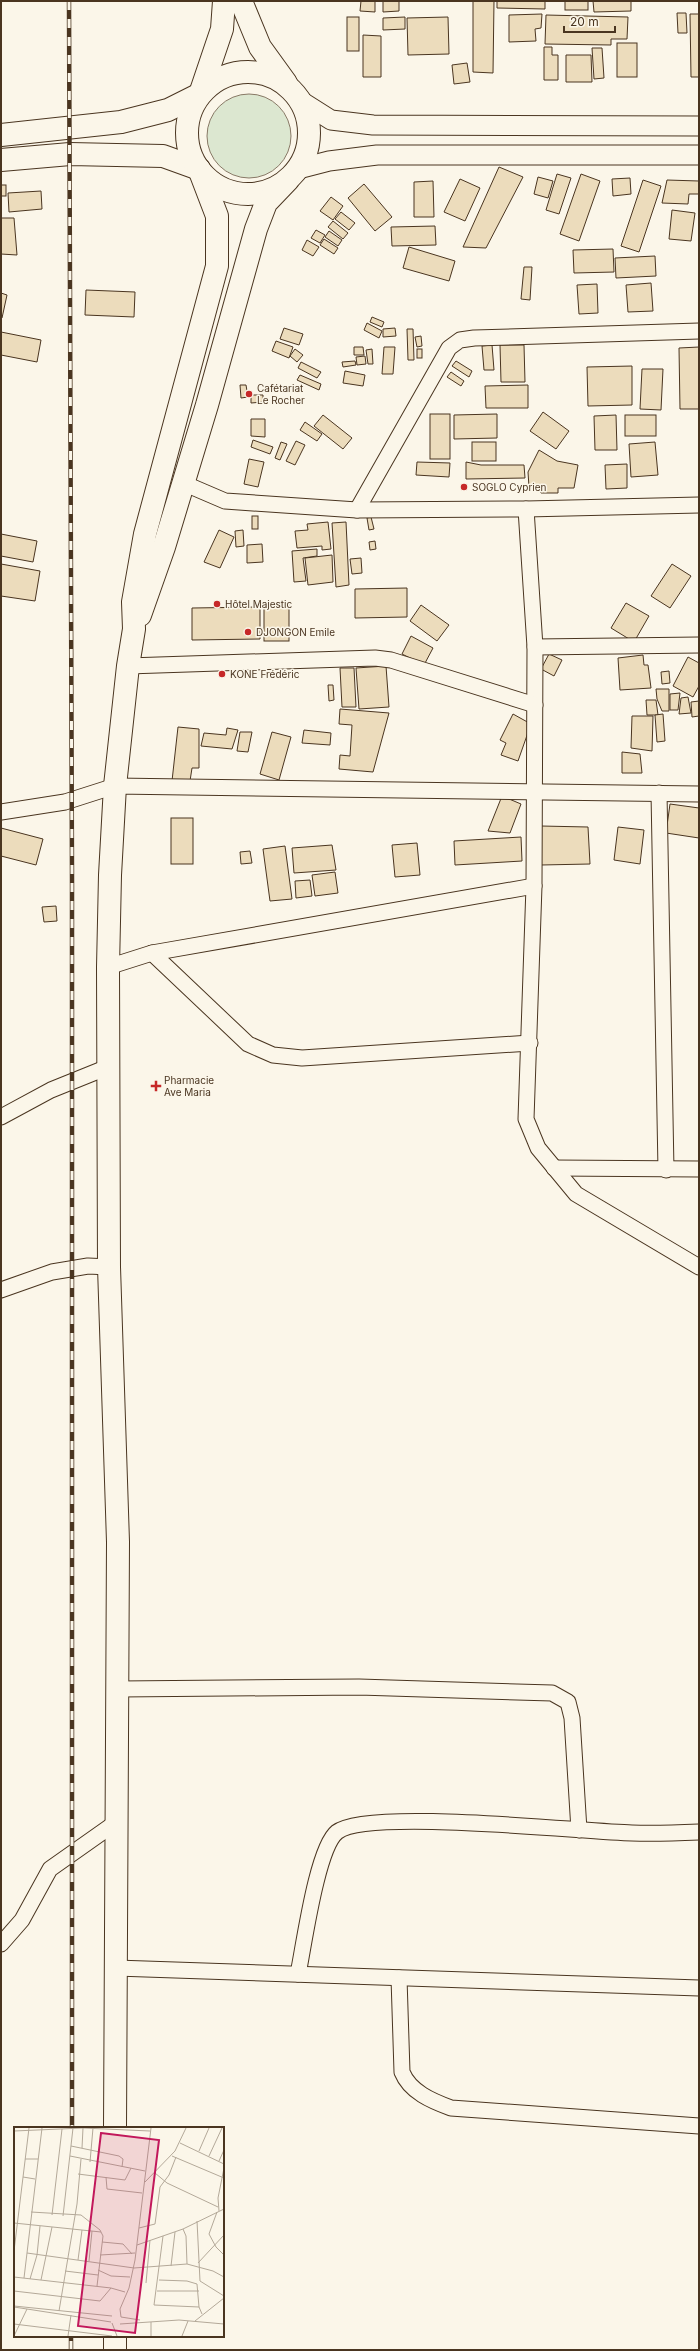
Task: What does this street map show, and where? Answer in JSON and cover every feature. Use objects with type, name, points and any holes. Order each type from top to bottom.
[{"type":"main road","points":[[115,2127],[119,1689],[118,1542],[110,1266],[108,1067],[108,967],[115,786],[128,666],[134,629],[133,602],[144,534],[217,266],[217,216],[199,170],[189,152],[186,132],[190,112],[200,94],[222,29],[224,1]]},
{"type":"main road","points":[[134,629],[146,603],[183,483],[256,229],[266,203],[293,174],[308,147],[310,136],[306,112],[295,94],[260,47],[241,1]]},
{"type":"main road","points":[[1,135],[121,122],[168,110],[200,94],[216,80],[237,72],[254,72],[270,75],[295,94]]},
{"type":"main road","points":[[1,160],[70,154],[163,156],[199,170],[219,187],[236,193],[263,192],[293,174]]},
{"type":"main road","points":[[115,2337],[115,2350]]},
{"type":"street","points":[[295,94],[331,120],[373,126],[699,126]]},
{"type":"street","points":[[293,174],[329,161],[377,155],[699,155]]},
{"type":"street","points":[[357,510],[449,348],[460,340],[474,338],[699,331]]},
{"type":"street","points":[[183,483],[225,500],[357,510],[526,509],[699,505]]},
{"type":"street","points":[[526,509],[535,647],[534,886],[530,1043],[526,1119],[538,1148],[576,1194],[699,1267]]},
{"type":"street","points":[[535,647],[699,645]]},
{"type":"street","points":[[128,666],[375,658],[391,660],[535,705]]},
{"type":"street","points":[[1,812],[65,802],[115,786],[699,794]]},
{"type":"street","points":[[659,793],[666,1170]]},
{"type":"street","points":[[108,967],[152,953],[534,886]]},
{"type":"street","points":[[152,953],[248,1044],[273,1055],[302,1058],[530,1043]]},
{"type":"street","points":[[1,1117],[51,1090],[108,1067]]},
{"type":"street","points":[[554,1168],[666,1170],[699,1169]]},
{"type":"street","points":[[1,1290],[52,1272],[88,1266],[110,1266]]},
{"type":"street","points":[[119,1689],[359,1687],[490,1689],[552,1693],[568,1702],[572,1718],[579,1830]]},
{"type":"street","points":[[298,1974],[323,1853],[337,1832],[354,1825],[412,1820],[633,1833],[699,1832]]},
{"type":"street","points":[[1,1944],[22,1920],[50,1869],[118,1821]]},
{"type":"street","points":[[116,1968],[699,1988]]},
{"type":"street","points":[[399,1978],[402,2072],[406,2080],[432,2101],[451,2108],[699,2126]]},
{"type":"green space","points":[[241,94],[257,94],[273,101],[284,112],[291,128],[291,144],[288,152],[279,166],[273,171],[257,178],[241,178],[225,171],[214,160],[207,144],[207,128],[214,112],[225,101]]},
{"type":"building","points":[[361,1],[375,1],[375,12],[360,11]]},
{"type":"building","points":[[383,1],[399,1],[399,11],[383,12]]},
{"type":"building","points":[[473,1],[494,1],[493,73],[473,72]]},
{"type":"building","points":[[497,1],[545,1],[545,9],[497,8]]},
{"type":"building","points":[[565,1],[588,1],[588,10],[565,10]]},
{"type":"building","points":[[593,1],[631,1],[631,11],[594,12]]},
{"type":"building","points":[[677,13],[686,13],[687,33],[678,33]]},
{"type":"building","points":[[542,14],[541,28],[535,29],[536,41],[509,42],[509,15]]},
{"type":"building","points":[[690,14],[699,14],[699,77],[691,77]]},
{"type":"building","points":[[546,15],[628,17],[627,39],[611,39],[611,45],[545,44]]},
{"type":"building","points":[[347,17],[359,17],[359,51],[347,51]]},
{"type":"building","points":[[405,17],[405,29],[383,30],[383,18]]},
{"type":"building","points":[[448,17],[449,54],[408,55],[407,18]]},
{"type":"building","points":[[363,35],[381,36],[381,77],[363,77]]},
{"type":"building","points":[[617,43],[637,43],[637,77],[617,77]]},
{"type":"building","points":[[544,47],[552,47],[552,55],[558,55],[558,80],[544,80]]},
{"type":"building","points":[[592,48],[602,48],[604,78],[594,79]]},
{"type":"building","points":[[566,55],[591,55],[592,82],[566,82]]},
{"type":"building","points":[[467,63],[470,82],[454,84],[452,65]]},
{"type":"building","points":[[499,167],[523,177],[486,248],[463,247]]},
{"type":"building","points":[[557,174],[571,178],[559,214],[546,210]]},
{"type":"building","points":[[581,174],[600,181],[579,241],[560,234]]},
{"type":"building","points":[[538,177],[553,181],[548,198],[534,194]]},
{"type":"building","points":[[630,178],[631,194],[613,196],[612,179]]},
{"type":"building","points":[[460,179],[480,188],[465,221],[444,212]]},
{"type":"building","points":[[643,180],[661,186],[639,252],[621,246]]},
{"type":"building","points":[[667,180],[699,181],[699,194],[689,194],[688,204],[662,203]]},
{"type":"building","points":[[433,181],[434,217],[414,217],[414,182]]},
{"type":"building","points":[[364,184],[392,217],[375,231],[348,198]]},
{"type":"building","points":[[1,185],[6,185],[6,196],[1,196]]},
{"type":"building","points":[[41,191],[42,209],[9,212],[8,193]]},
{"type":"building","points":[[331,197],[343,206],[333,220],[320,211]]},
{"type":"building","points":[[672,210],[695,213],[691,241],[669,239]]},
{"type":"building","points":[[341,212],[355,223],[349,230],[335,219]]},
{"type":"building","points":[[1,218],[14,218],[17,255],[1,254]]},
{"type":"building","points":[[333,221],[348,233],[343,239],[328,227]]},
{"type":"building","points":[[435,226],[436,245],[392,246],[391,227]]},
{"type":"building","points":[[316,230],[325,235],[320,243],[311,238]]},
{"type":"building","points":[[329,231],[342,240],[338,246],[325,237]]},
{"type":"building","points":[[324,239],[338,248],[334,254],[320,245]]},
{"type":"building","points":[[307,240],[319,247],[313,256],[302,250]]},
{"type":"building","points":[[409,247],[455,261],[449,281],[403,268]]},
{"type":"building","points":[[613,249],[614,272],[574,273],[573,250]]},
{"type":"building","points":[[655,256],[656,276],[616,278],[615,258]]},
{"type":"building","points":[[524,267],[532,267],[530,300],[521,299]]},
{"type":"building","points":[[651,283],[653,311],[628,312],[626,285]]},
{"type":"building","points":[[597,284],[598,313],[579,314],[577,285]]},
{"type":"building","points":[[86,290],[135,292],[134,317],[85,315]]},
{"type":"building","points":[[1,293],[7,295],[2,318],[1,318]]},
{"type":"building","points":[[372,317],[384,322],[382,327],[370,322]]},
{"type":"building","points":[[367,323],[382,331],[379,338],[364,330]]},
{"type":"building","points":[[284,328],[303,334],[299,345],[280,339]]},
{"type":"building","points":[[395,328],[396,336],[383,337],[383,329]]},
{"type":"building","points":[[407,329],[413,329],[414,360],[408,360]]},
{"type":"building","points":[[1,332],[41,340],[37,362],[1,355]]},
{"type":"building","points":[[421,336],[422,346],[417,347],[415,337]]},
{"type":"building","points":[[276,341],[293,347],[289,358],[272,351]]},
{"type":"building","points":[[492,345],[494,370],[484,370],[482,346]]},
{"type":"building","points":[[500,345],[524,345],[525,382],[501,382]]},
{"type":"building","points":[[354,347],[363,347],[364,355],[354,355]]},
{"type":"building","points":[[384,347],[395,347],[393,374],[382,374]]},
{"type":"building","points":[[699,347],[699,409],[680,409],[679,348]]},
{"type":"building","points":[[295,349],[303,355],[297,362],[290,356]]},
{"type":"building","points":[[372,349],[373,364],[368,364],[366,350]]},
{"type":"building","points":[[417,349],[422,349],[422,358],[417,358]]},
{"type":"building","points":[[365,356],[366,364],[357,365],[356,357]]},
{"type":"building","points":[[355,361],[356,365],[343,367],[342,362]]},
{"type":"building","points":[[456,361],[472,371],[469,377],[452,366]]},
{"type":"building","points":[[301,362],[321,372],[317,378],[298,368]]},
{"type":"building","points":[[632,366],[632,405],[588,406],[587,367]]},
{"type":"building","points":[[642,369],[663,369],[661,410],[640,409]]},
{"type":"building","points":[[345,371],[365,375],[363,386],[343,383]]},
{"type":"building","points":[[451,372],[464,381],[461,386],[447,377]]},
{"type":"building","points":[[300,375],[321,384],[319,390],[297,380]]},
{"type":"building","points":[[240,385],[246,385],[248,397],[241,398]]},
{"type":"building","points":[[528,385],[528,408],[486,408],[485,386]]},
{"type":"building","points":[[251,395],[263,395],[263,402],[251,403]]},
{"type":"building","points":[[543,412],[569,431],[556,449],[530,431]]},
{"type":"building","points":[[430,414],[450,414],[450,459],[430,459]]},
{"type":"building","points":[[497,414],[497,438],[454,439],[454,415]]},
{"type":"building","points":[[323,415],[352,438],[343,449],[314,426]]},
{"type":"building","points":[[616,415],[617,450],[595,450],[594,416]]},
{"type":"building","points":[[625,415],[656,415],[656,436],[625,436]]},
{"type":"building","points":[[251,419],[265,419],[265,437],[251,436]]},
{"type":"building","points":[[305,422],[322,434],[317,441],[300,430]]},
{"type":"building","points":[[253,440],[273,447],[270,454],[251,447]]},
{"type":"building","points":[[296,441],[305,445],[295,465],[286,461]]},
{"type":"building","points":[[281,442],[287,444],[280,460],[275,458]]},
{"type":"building","points":[[472,442],[496,442],[496,461],[472,461]]},
{"type":"building","points":[[655,442],[658,475],[631,477],[629,444]]},
{"type":"building","points":[[539,450],[557,461],[578,465],[574,488],[558,488],[558,493],[541,493],[539,486],[529,487],[528,472]]},
{"type":"building","points":[[249,459],[264,462],[258,487],[244,484]]},
{"type":"building","points":[[417,462],[450,463],[449,477],[416,475]]},
{"type":"building","points":[[466,462],[481,465],[524,465],[525,478],[466,479]]},
{"type":"building","points":[[627,464],[627,488],[606,489],[605,465]]},
{"type":"building","points":[[252,516],[258,516],[258,529],[252,529]]},
{"type":"building","points":[[371,517],[374,529],[369,530],[367,518]]},
{"type":"building","points":[[328,522],[331,549],[322,550],[322,546],[297,548],[295,531],[308,530],[307,524]]},
{"type":"building","points":[[346,522],[349,585],[336,587],[332,523]]},
{"type":"building","points":[[219,530],[234,537],[220,568],[204,562]]},
{"type":"building","points":[[243,530],[244,546],[236,547],[235,531]]},
{"type":"building","points":[[1,534],[37,541],[33,562],[1,556]]},
{"type":"building","points":[[375,541],[376,549],[370,550],[369,542]]},
{"type":"building","points":[[262,544],[263,562],[247,563],[247,545]]},
{"type":"building","points":[[317,549],[317,556],[303,558],[306,581],[294,582],[292,551]]},
{"type":"building","points":[[332,555],[333,582],[308,585],[305,558]]},
{"type":"building","points":[[361,558],[362,573],[352,574],[350,559]]},
{"type":"building","points":[[1,564],[40,571],[35,601],[1,596]]},
{"type":"building","points":[[672,564],[691,576],[670,608],[651,596]]},
{"type":"building","points":[[407,588],[407,617],[355,618],[355,589]]},
{"type":"building","points":[[626,603],[649,616],[634,642],[611,628]]},
{"type":"building","points":[[264,604],[289,604],[289,641],[264,641]]},
{"type":"building","points":[[421,605],[449,625],[437,641],[410,621]]},
{"type":"building","points":[[260,607],[260,639],[192,640],[192,608]]},
{"type":"building","points":[[411,636],[433,648],[424,665],[402,654]]},
{"type":"building","points":[[549,654],[562,660],[554,676],[541,669]]},
{"type":"building","points":[[643,655],[644,665],[648,665],[651,688],[620,690],[618,658]]},
{"type":"building","points":[[688,657],[699,663],[699,686],[693,697],[673,686]]},
{"type":"building","points":[[386,666],[389,707],[359,709],[356,668]]},
{"type":"building","points":[[340,668],[354,668],[356,707],[342,707]]},
{"type":"building","points":[[669,671],[670,683],[662,684],[661,672]]},
{"type":"building","points":[[328,685],[333,685],[334,700],[329,701]]},
{"type":"building","points":[[656,689],[669,689],[669,711],[662,711],[657,699]]},
{"type":"building","points":[[680,693],[678,710],[670,710],[670,694]]},
{"type":"building","points":[[688,697],[691,713],[679,714],[681,698]]},
{"type":"building","points":[[646,700],[656,700],[658,715],[647,715]]},
{"type":"building","points":[[699,701],[699,716],[692,717],[691,702]]},
{"type":"building","points":[[340,709],[389,713],[373,772],[339,769],[340,755],[350,756],[352,725],[339,724]]},
{"type":"building","points":[[513,714],[531,724],[518,761],[501,755],[506,743],[500,740]]},
{"type":"building","points":[[663,714],[665,741],[657,742],[655,715]]},
{"type":"building","points":[[632,716],[653,716],[652,751],[631,748]]},
{"type":"building","points":[[178,727],[199,729],[199,768],[192,768],[190,781],[172,781]]},
{"type":"building","points":[[227,728],[238,730],[232,749],[201,746],[204,733],[226,735]]},
{"type":"building","points":[[304,730],[331,733],[330,745],[302,743]]},
{"type":"building","points":[[240,732],[252,732],[248,752],[237,751]]},
{"type":"building","points":[[272,732],[291,737],[279,780],[260,774]]},
{"type":"building","points":[[622,752],[640,754],[642,773],[622,773]]},
{"type":"building","points":[[502,796],[521,804],[510,833],[488,831]]},
{"type":"building","points":[[670,804],[699,808],[699,838],[666,833]]},
{"type":"building","points":[[171,818],[193,818],[193,864],[171,864]]},
{"type":"building","points":[[541,826],[588,827],[590,864],[541,865]]},
{"type":"building","points":[[618,827],[644,830],[640,864],[614,860]]},
{"type":"building","points":[[1,828],[43,839],[36,865],[1,856]]},
{"type":"building","points":[[521,837],[522,861],[455,865],[454,841]]},
{"type":"building","points":[[417,843],[420,875],[395,877],[392,845]]},
{"type":"building","points":[[332,845],[336,870],[294,873],[292,848]]},
{"type":"building","points":[[285,846],[292,899],[270,901],[263,849]]},
{"type":"building","points":[[250,851],[252,863],[241,864],[240,852]]},
{"type":"building","points":[[335,872],[338,893],[315,896],[312,875]]},
{"type":"building","points":[[310,880],[312,896],[296,898],[295,881]]},
{"type":"building","points":[[56,906],[57,921],[44,922],[42,907]]},
{"type":"railway","points":[[69,1],[72,878],[72,2127]]},
{"type":"railway","points":[[71,2337],[71,2350]]},
{"type":"place","name":"Cafétariat Le Rocher","points":[[249,394]]},
{"type":"place","name":"SOGLO Cyprien","points":[[464,487]]},
{"type":"place","name":"Hôtel Majestic","points":[[217,604]]},
{"type":"place","name":"DJONGON Emile","points":[[248,632]]},
{"type":"place","name":"KONE Frédéric","points":[[222,674]]},
{"type":"place","name":"Pharmacie Ave Maria","points":[[156,1086]]}]
